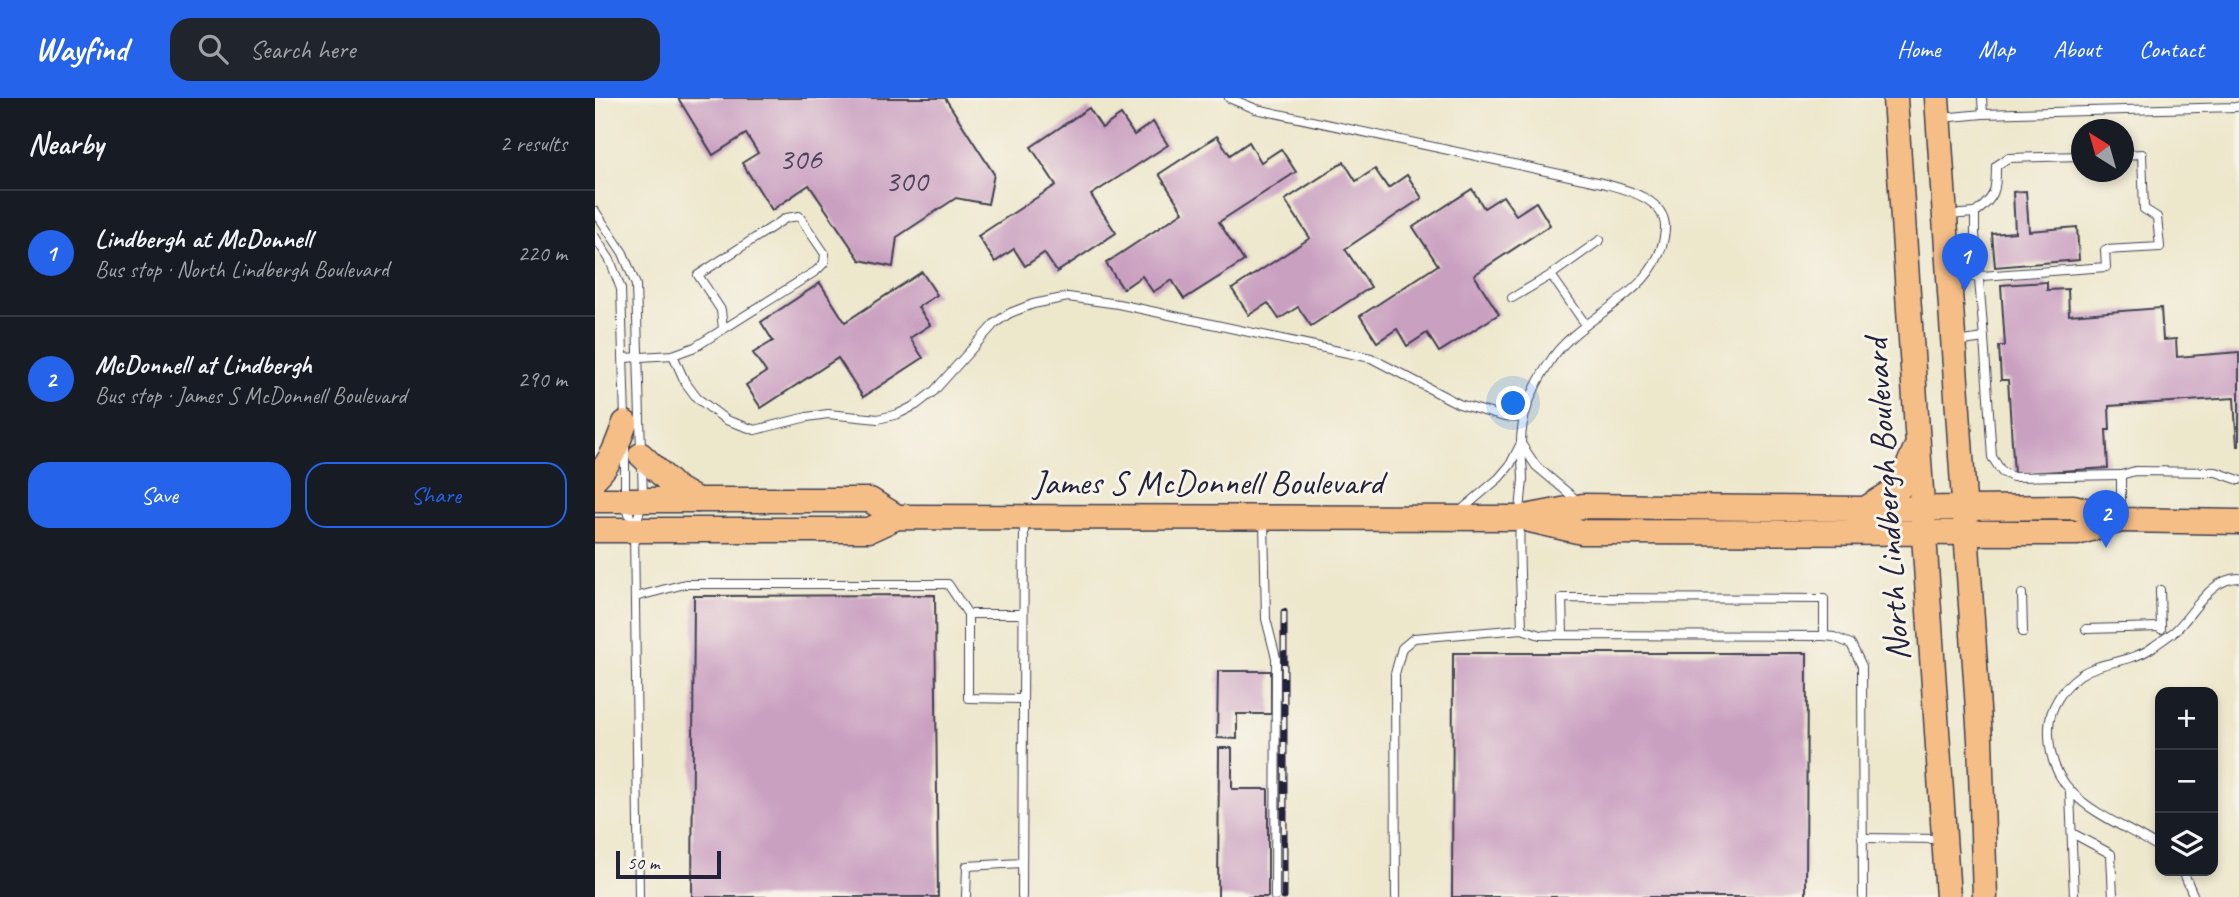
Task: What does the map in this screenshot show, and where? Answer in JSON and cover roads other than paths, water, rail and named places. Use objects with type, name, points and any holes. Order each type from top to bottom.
[{"type":"main road","name":"North Lindbergh Boulevard","points":[[1895,98],[1948,897]]},
{"type":"main road","points":[[1937,108],[1980,738],[1985,897]]},
{"type":"main road","points":[[595,478],[603,470],[616,447],[625,423]]},
{"type":"main road","points":[[1865,509],[1899,488],[1918,443]]},
{"type":"main road","points":[[641,455],[670,483],[697,500]]},
{"type":"main road","name":"James S McDonnell Boulevard","points":[[595,500],[870,500],[897,517]]},
{"type":"main road","name":"James S McDonnell Boulevard","points":[[1520,518],[1583,506],[1865,509],[1922,521]]},
{"type":"main road","name":"James S McDonnell Boulevard","points":[[595,530],[869,530],[897,517],[1452,517],[1520,518],[1582,531],[1965,520],[2074,507],[2121,520],[2239,522]]},
{"type":"lane","points":[[1229,98],[1256,109],[1602,183],[1647,198],[1658,210],[1665,227],[1658,253],[1644,278],[1624,299],[1571,336],[1549,363],[1533,393],[1524,418],[1520,518],[1522,629]]},
{"type":"lane","points":[[1982,98],[1983,114]]},
{"type":"lane","points":[[1937,108],[1983,114],[2239,106]]},
{"type":"lane","points":[[1948,278],[2106,267],[2105,250],[2160,247],[2157,218],[2144,209],[2142,154],[2134,154]]},
{"type":"lane","points":[[1944,215],[1976,213],[1990,202],[1996,188],[1996,166],[2008,158],[2071,156]]},
{"type":"lane","points":[[595,211],[623,253],[636,285],[641,455],[633,500],[634,530]]},
{"type":"lane","points":[[1976,213],[1975,233],[1992,457],[2002,472],[2013,477],[2121,475],[2135,471],[2216,472],[2239,480]]},
{"type":"lane","points":[[624,358],[673,355],[695,347],[816,271],[824,263],[823,247],[799,216],[786,218],[698,275],[721,310],[723,329]]},
{"type":"lane","points":[[595,237],[610,260],[621,289],[625,423],[634,530],[639,897]]},
{"type":"lane","points":[[1512,298],[1551,275],[1600,240]]},
{"type":"lane","points":[[1551,275],[1586,325]]},
{"type":"lane","points":[[673,355],[685,382],[697,398],[726,420],[755,430],[828,414],[878,419],[898,414],[916,405],[934,391],[995,323],[1010,313],[1033,304],[1068,298],[1118,304],[1371,358],[1459,404],[1504,417],[1524,418]]},
{"type":"lane","points":[[1953,342],[1984,338]]},
{"type":"lane","points":[[1521,442],[1535,466],[1583,506]]},
{"type":"lane","points":[[1452,517],[1499,478],[1510,466],[1521,442]]},
{"type":"lane","points":[[2121,475],[2121,520]]},
{"type":"lane","points":[[1022,897],[1024,517]]},
{"type":"lane","points":[[1264,517],[1266,619],[1276,657],[1275,897]]},
{"type":"lane","points":[[2155,845],[2079,801],[2070,790],[2054,765],[2048,745],[2049,721],[2054,704],[2080,675],[2149,650],[2175,631],[2218,584],[2239,578]]},
{"type":"lane","points":[[635,597],[685,584],[948,584],[968,614],[968,698],[1023,699]]},
{"type":"lane","points":[[2160,590],[2161,641]]},
{"type":"lane","points":[[2022,594],[2023,632]]},
{"type":"lane","points":[[1563,635],[1562,598],[1631,598],[1824,599],[1823,636]]},
{"type":"lane","points":[[968,614],[1023,614]]},
{"type":"lane","points":[[2085,629],[2161,627]]},
{"type":"lane","points":[[1396,897],[1395,674],[1402,648],[1414,638],[1522,629],[1540,635],[1823,636],[1851,644],[1862,666],[1863,897]]},
{"type":"lane","points":[[2070,790],[2074,897]]},
{"type":"lane","points":[[2071,834],[2111,855],[2113,897]]},
{"type":"lane","points":[[1863,838],[1944,839]]},
{"type":"lane","points":[[966,897],[967,866],[1022,863]]},
{"type":"lane","points":[[2186,876],[2194,897]]},
{"type":"railway","points":[[1284,612],[1284,897]]},
{"type":"place","name":"Lindbergh at McDonnell","points":[[1965,291]]},
{"type":"place","name":"McDonnell at Lindbergh","points":[[2106,548]]}]
